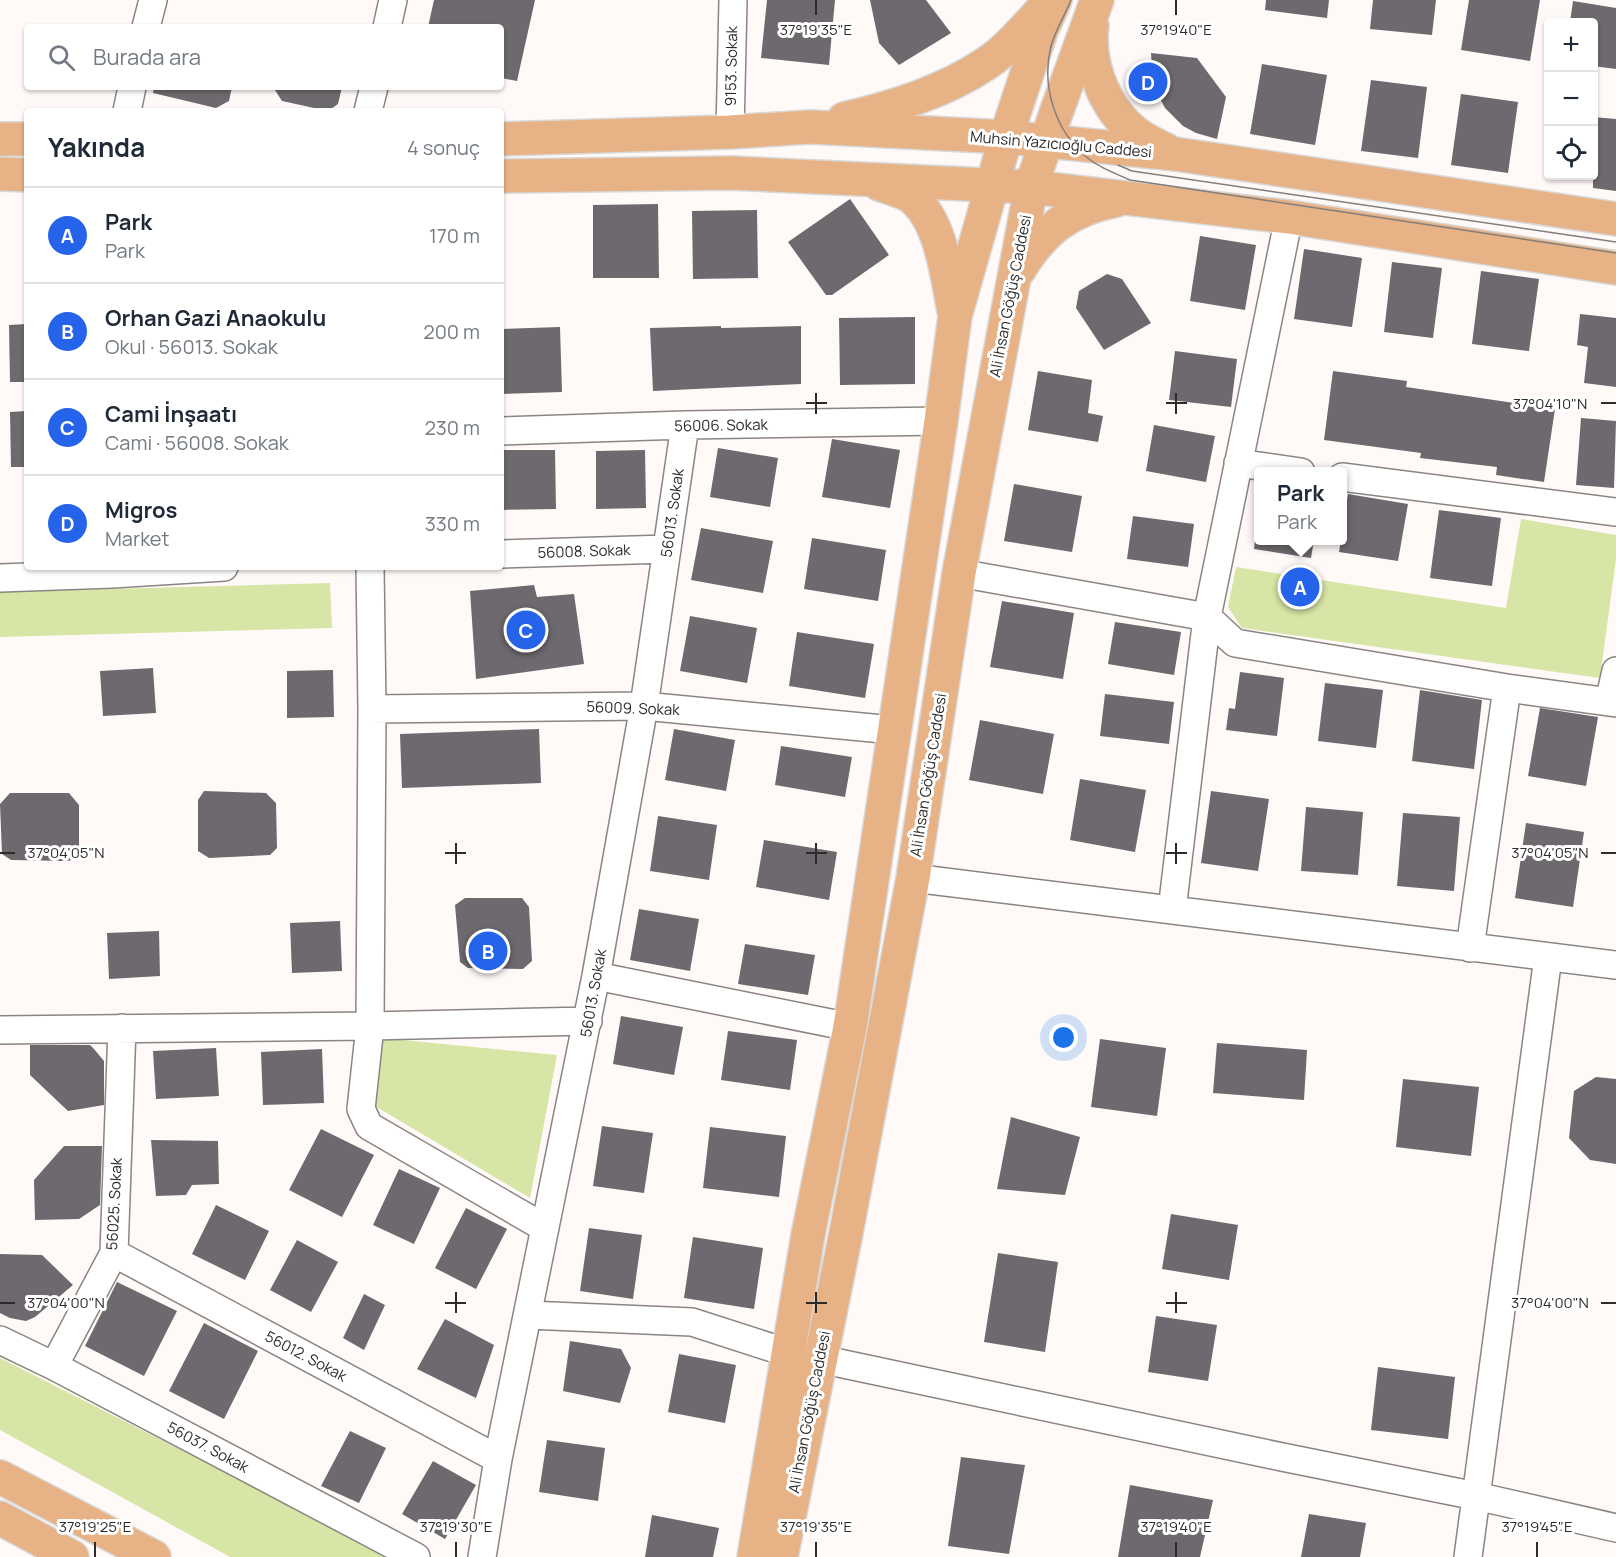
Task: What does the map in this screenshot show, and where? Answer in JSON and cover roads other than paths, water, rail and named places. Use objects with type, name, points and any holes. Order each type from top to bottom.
[{"type":"main road","points":[[810,127],[882,110],[942,89],[989,62],[1053,0]]},
{"type":"main road","name":"Ali İhsan Göğüş Caddesi","points":[[754,1557],[807,1235],[850,1027],[955,316],[1006,137],[1053,0]]},
{"type":"main road","points":[[1096,3],[1090,42],[1097,79],[1101,87],[1115,111],[1142,137],[1175,154]]},
{"type":"main road","name":"Ali İhsan Göğüş Caddesi","points":[[781,1557],[913,878],[958,573],[1031,187],[1096,3]]},
{"type":"main road","name":"Muhsin Yazıcıoğlu Caddesi","points":[[504,139],[730,132],[810,127],[1006,137],[1175,154],[1616,219]]},
{"type":"main road","points":[[0,139],[24,139]]},
{"type":"main road","points":[[504,176],[731,173],[1031,187],[1133,197],[1289,217],[1616,268]]},
{"type":"main road","points":[[0,174],[24,175]]},
{"type":"main road","points":[[867,179],[910,196],[932,221],[942,253],[955,316]]},
{"type":"main road","points":[[1013,279],[1033,247],[1061,221],[1095,204],[1133,197]]},
{"type":"main road","points":[[0,1477],[154,1557]]},
{"type":"main road","points":[[0,1518],[72,1557]]},
{"type":"street","points":[[147,24],[153,0]]},
{"type":"street","points":[[388,24],[393,0]]},
{"type":"street","name":"9153. Sokak","points":[[730,132],[732,0]]},
{"type":"street","points":[[128,108],[131,90]]},
{"type":"street","points":[[369,108],[373,90]]},
{"type":"street","points":[[1172,910],[1207,617],[1289,217]]},
{"type":"street","name":"56006. Sokak","points":[[504,431],[684,425],[941,421]]},
{"type":"street","name":"56013. Sokak","points":[[482,1557],[498,1459],[588,1021],[644,706],[684,425]]},
{"type":"street","points":[[1239,464],[1266,467]]},
{"type":"street","points":[[1347,478],[1616,512]]},
{"type":"street","name":"56008. Sokak","points":[[504,554],[667,549]]},
{"type":"street","points":[[0,578],[140,570]]},
{"type":"street","points":[[370,570],[372,709],[370,1026],[361,1109],[369,1126],[545,1228]]},
{"type":"street","points":[[958,573],[1207,617],[1235,643],[1507,688],[1612,702],[1616,671]]},
{"type":"street","points":[[1470,948],[1507,688]]},
{"type":"street","name":"56009. Sokak","points":[[372,709],[644,706],[893,730]]},
{"type":"street","points":[[913,878],[1616,965]]},
{"type":"street","points":[[1468,1557],[1548,957]]},
{"type":"street","points":[[596,976],[850,1027]]},
{"type":"street","points":[[0,1030],[588,1021]]},
{"type":"street","name":"56025. Sokak","points":[[54,1366],[114,1253],[122,1029]]},
{"type":"street","name":"56012. Sokak","points":[[114,1253],[498,1459]]},
{"type":"street","points":[[528,1315],[692,1322],[788,1353]]},
{"type":"street","name":"56037. Sokak","points":[[0,1340],[54,1366],[416,1557]]},
{"type":"street","points":[[820,1359],[1476,1496],[1616,1528]]},
{"type":"tram line","points":[[1071,0],[1051,46],[1048,61],[1049,91],[1058,120],[1066,133],[1085,156],[1101,167],[1130,180],[1616,253]]},
{"type":"tram line","points":[[1118,165],[1132,171],[1616,242]]},
{"type":"place","name":"Migros","points":[[1148,82]]},
{"type":"place","name":"Park","points":[[1300,587]]},
{"type":"place","name":"Cami İnşaatı","points":[[526,630]]},
{"type":"place","name":"Orhan Gazi Anaokulu","points":[[488,951]]}]
